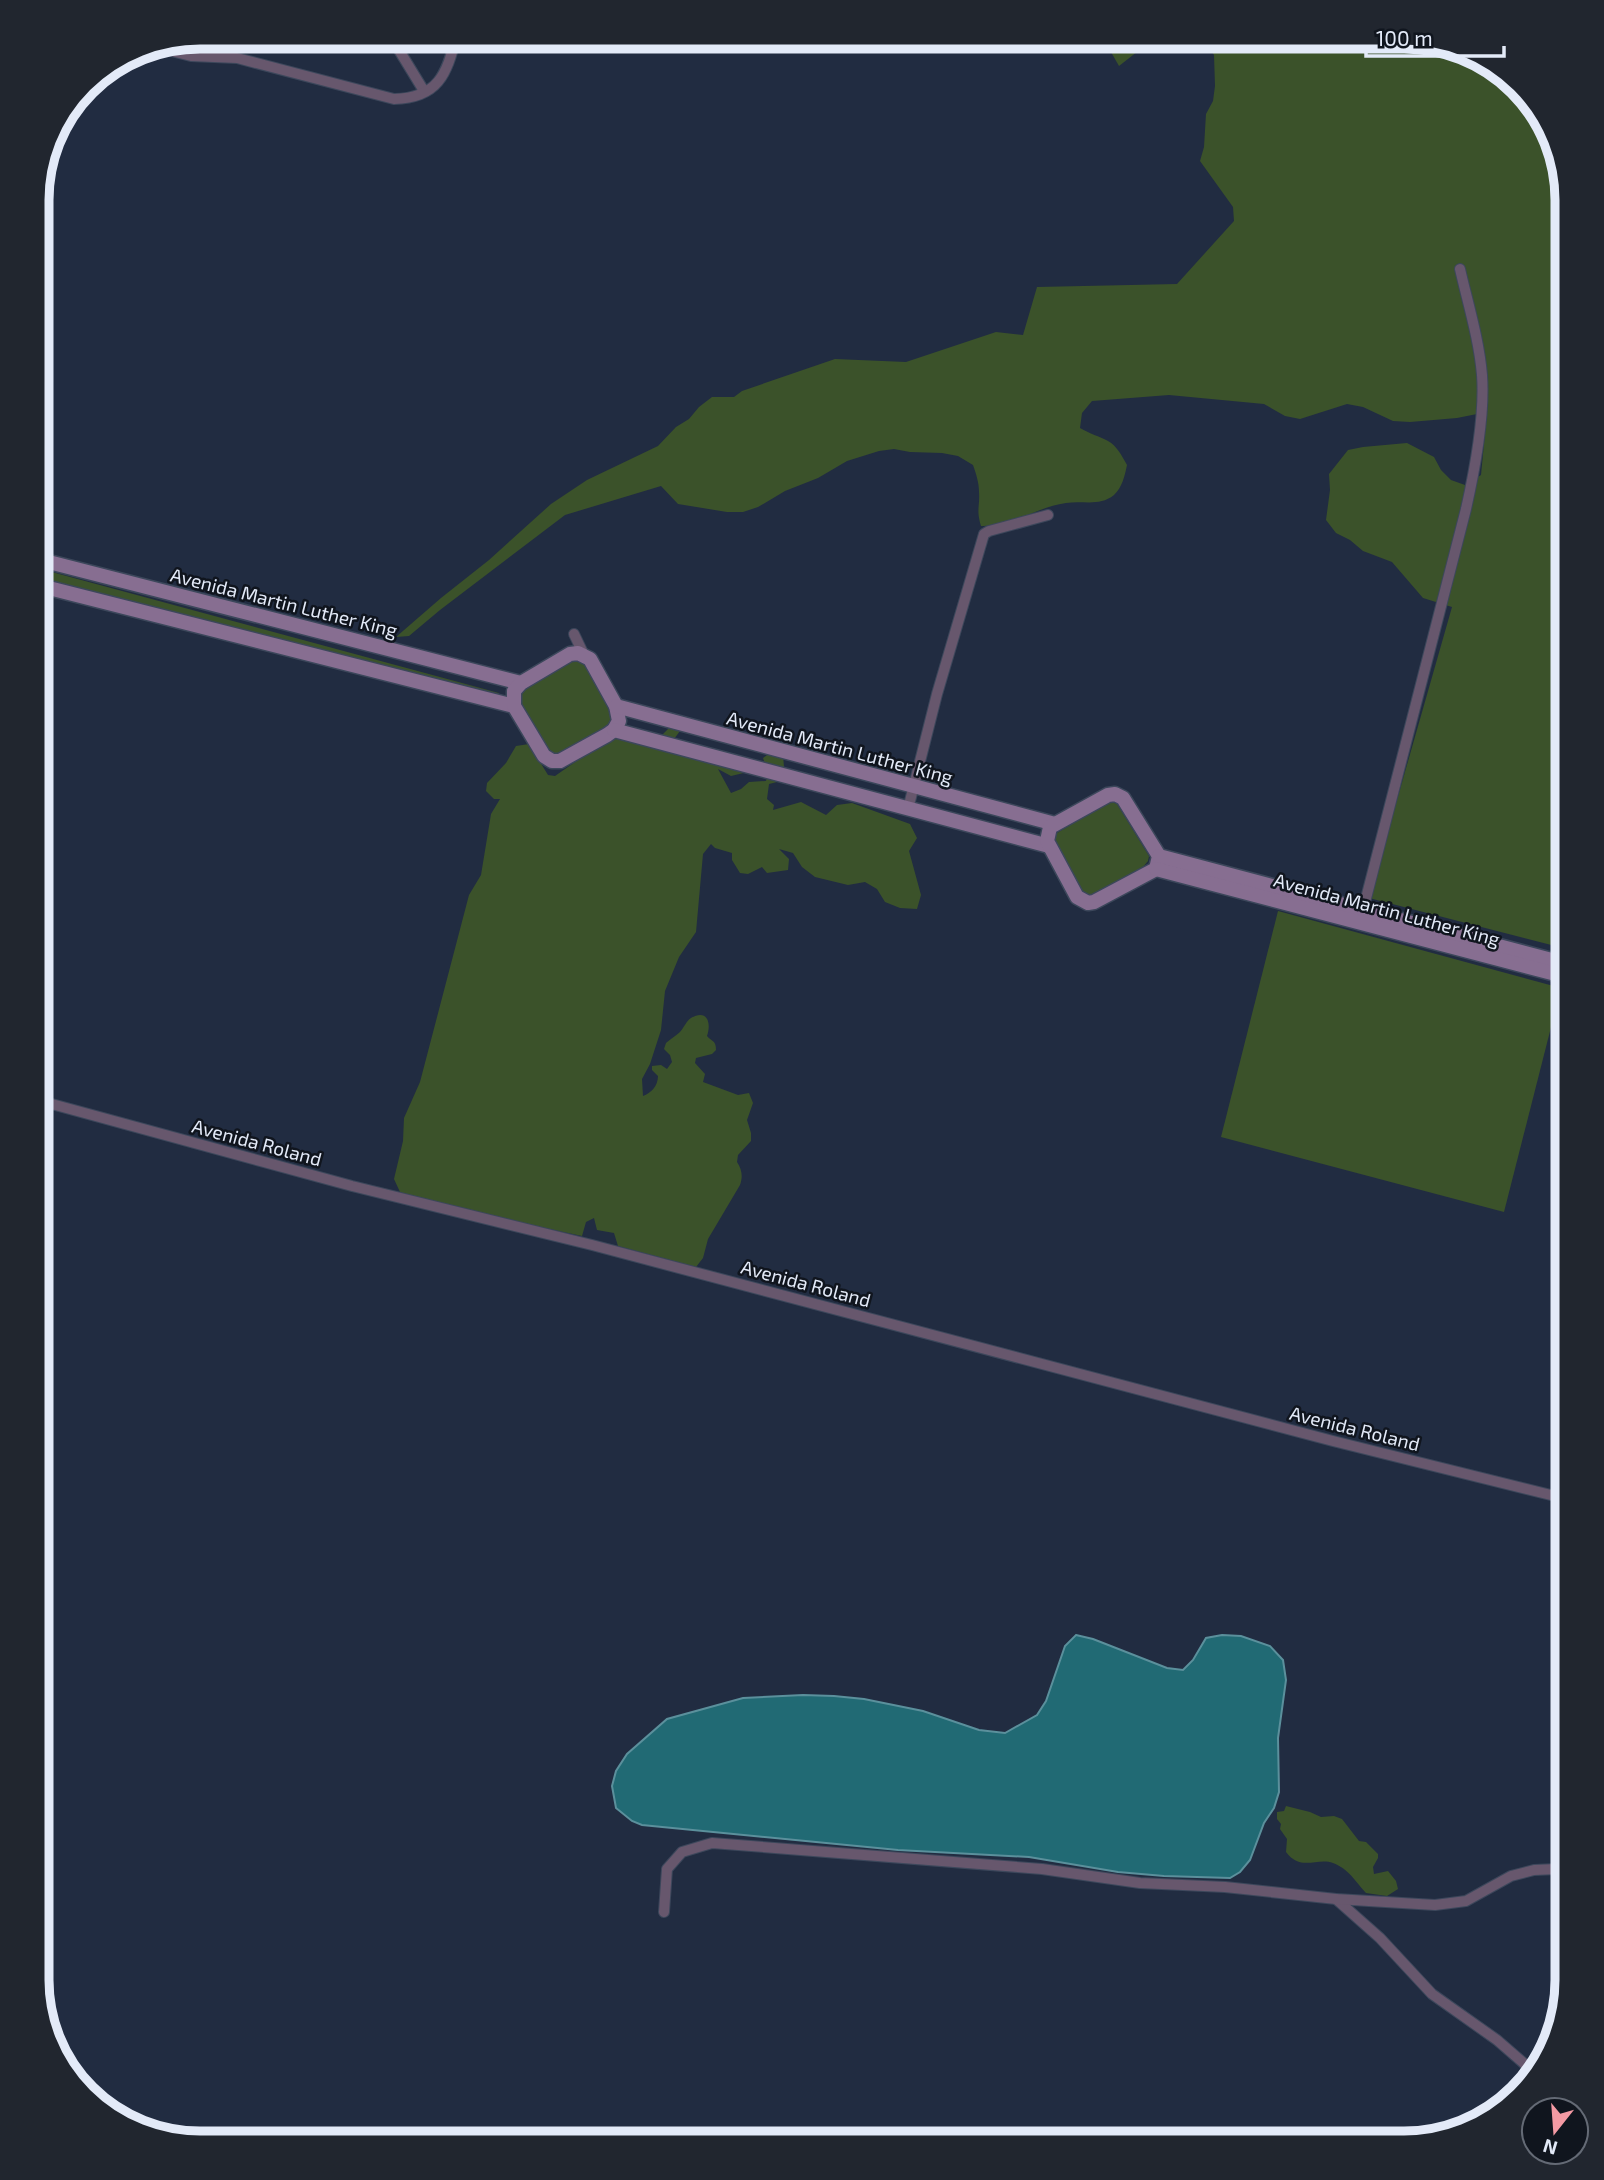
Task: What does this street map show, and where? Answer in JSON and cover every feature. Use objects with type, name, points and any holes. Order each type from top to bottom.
[{"type":"main road","name":"Avenida Martin Luther King","points":[[49,562],[521,683]]},
{"type":"main road","points":[[49,587],[514,706]]},
{"type":"main road","points":[[570,654],[584,655],[590,659],[616,706],[619,721],[614,730],[560,761],[552,761],[544,757],[514,706],[514,691],[521,683],[570,654]]},
{"type":"main road","name":"Avenida Martin Luther King","points":[[616,706],[1055,824]]},
{"type":"main road","points":[[614,730],[1049,846]]},
{"type":"main road","points":[[757,769],[763,747]]},
{"type":"main road","points":[[1115,794],[1123,798],[1158,862],[1094,902],[1088,902],[1077,897],[1046,841],[1050,827],[1055,824],[1108,795],[1115,794]]},
{"type":"main road","name":"Avenida Martin Luther King","points":[[1158,862],[1363,910],[1555,961]]},
{"type":"main road","name":"Avenida Martin Luther King","points":[[1158,862],[1555,974]]},
{"type":"street","points":[[398,49],[424,91]]},
{"type":"street","points":[[173,51],[191,56],[237,58],[394,99],[410,99],[439,82],[449,66],[453,49]]},
{"type":"street","points":[[1363,910],[1466,509],[1475,462],[1482,378],[1480,356],[1460,269]]},
{"type":"street","points":[[908,809],[937,694],[984,534],[1048,515]]},
{"type":"street","points":[[574,634],[584,655]]},
{"type":"street","name":"Avenida Roland","points":[[49,1103],[352,1186],[592,1245],[1333,1441],[1555,1496]]},
{"type":"street","points":[[664,1912],[667,1869],[682,1852],[712,1843],[1042,1870],[1140,1883],[1225,1887],[1336,1899],[1435,1905],[1466,1901],[1511,1876],[1555,1868]]},
{"type":"street","points":[[1336,1899],[1388,1945],[1432,1994],[1497,2040],[1528,2067]]},
{"type":"shaded area","points":[[1112,49],[1141,49],[1119,66],[1111,52]]},
{"type":"shaded area","points":[[1210,49],[1414,49],[1453,57],[1488,74],[1518,100],[1530,116],[1547,151],[1554,180],[1555,200],[1555,946],[1369,898],[1452,607],[1423,598],[1392,562],[1363,551],[1336,533],[1326,520],[1329,474],[1348,450],[1407,443],[1434,457],[1451,480],[1465,485],[1481,475],[1487,412],[1410,422],[1393,421],[1363,407],[1347,404],[1300,419],[1285,416],[1264,404],[1169,395],[1092,401],[1082,413],[1080,428],[1111,443],[1123,458],[1127,465],[1117,492],[1103,501],[1055,505],[993,525],[981,526],[978,485],[973,465],[958,456],[942,453],[894,449],[879,451],[847,461],[818,478],[743,512],[678,504],[661,486],[565,515],[409,636],[396,637],[489,560],[551,504],[587,480],[658,446],[712,397],[734,397],[742,391],[835,359],[906,362],[996,332],[1023,335],[1037,287],[1177,284],[1234,221],[1233,207],[1200,161],[1204,147],[1206,114],[1213,101],[1215,86],[1214,55]]},
{"type":"shaded area","points":[[49,571],[499,693],[497,700],[49,581]]},
{"type":"shaded area","points":[[572,661],[580,661],[585,665],[614,715],[611,726],[556,754],[550,751],[519,701],[519,691]]},
{"type":"shaded area","points":[[669,728],[680,731],[671,743],[748,772],[731,776],[718,769],[731,793],[749,782],[766,781],[768,773],[763,758],[770,753],[783,755],[784,767],[788,770],[781,781],[769,784],[767,799],[774,805],[773,810],[801,802],[826,815],[837,805],[852,803],[910,824],[917,838],[909,851],[921,895],[917,909],[900,908],[885,902],[877,889],[865,882],[848,885],[815,877],[802,867],[793,853],[779,849],[789,859],[788,870],[767,873],[762,867],[748,874],[740,873],[732,860],[732,853],[715,848],[711,844],[703,854],[696,932],[679,957],[665,991],[661,1030],[642,1079],[643,1096],[657,1083],[658,1076],[652,1066],[661,1065],[667,1069],[672,1062],[664,1049],[666,1043],[680,1032],[689,1019],[701,1015],[708,1021],[707,1036],[714,1043],[716,1050],[712,1054],[696,1058],[695,1063],[705,1074],[703,1082],[738,1095],[749,1093],[753,1103],[747,1120],[751,1141],[738,1155],[737,1162],[742,1176],[740,1185],[708,1239],[703,1258],[696,1267],[618,1246],[614,1233],[597,1230],[594,1218],[586,1222],[582,1236],[421,1201],[400,1192],[394,1179],[403,1141],[404,1118],[420,1082],[469,895],[481,875],[491,814],[500,799],[494,799],[486,791],[487,783],[506,763],[516,746],[529,744],[548,775],[555,776],[615,734],[659,738]]},
{"type":"shaded area","points":[[1110,801],[1117,804],[1149,856],[1143,867],[1091,897],[1082,894],[1054,841],[1057,833]]},
{"type":"shaded area","points":[[1278,911],[1555,986],[1555,1012],[1504,1212],[1221,1137]]},
{"type":"shaded area","points":[[1076,1635],[1167,1668],[1183,1670],[1193,1660],[1206,1638],[1222,1635],[1241,1636],[1270,1646],[1283,1660],[1286,1680],[1278,1738],[1279,1792],[1250,1860],[1240,1872],[1230,1878],[1164,1876],[1118,1872],[1029,1857],[898,1850],[642,1825],[632,1821],[616,1808],[612,1786],[616,1771],[627,1754],[667,1719],[743,1698],[803,1695],[864,1699],[923,1711],[979,1730],[1005,1733],[1037,1715],[1046,1701],[1065,1646]]},
{"type":"shaded area","points":[[1286,1806],[1321,1817],[1334,1816],[1342,1819],[1359,1841],[1366,1842],[1378,1854],[1373,1867],[1374,1874],[1388,1871],[1396,1881],[1398,1889],[1387,1896],[1366,1893],[1348,1872],[1333,1863],[1303,1863],[1292,1858],[1286,1852],[1287,1839],[1277,1819],[1277,1812],[1284,1811]]}]
